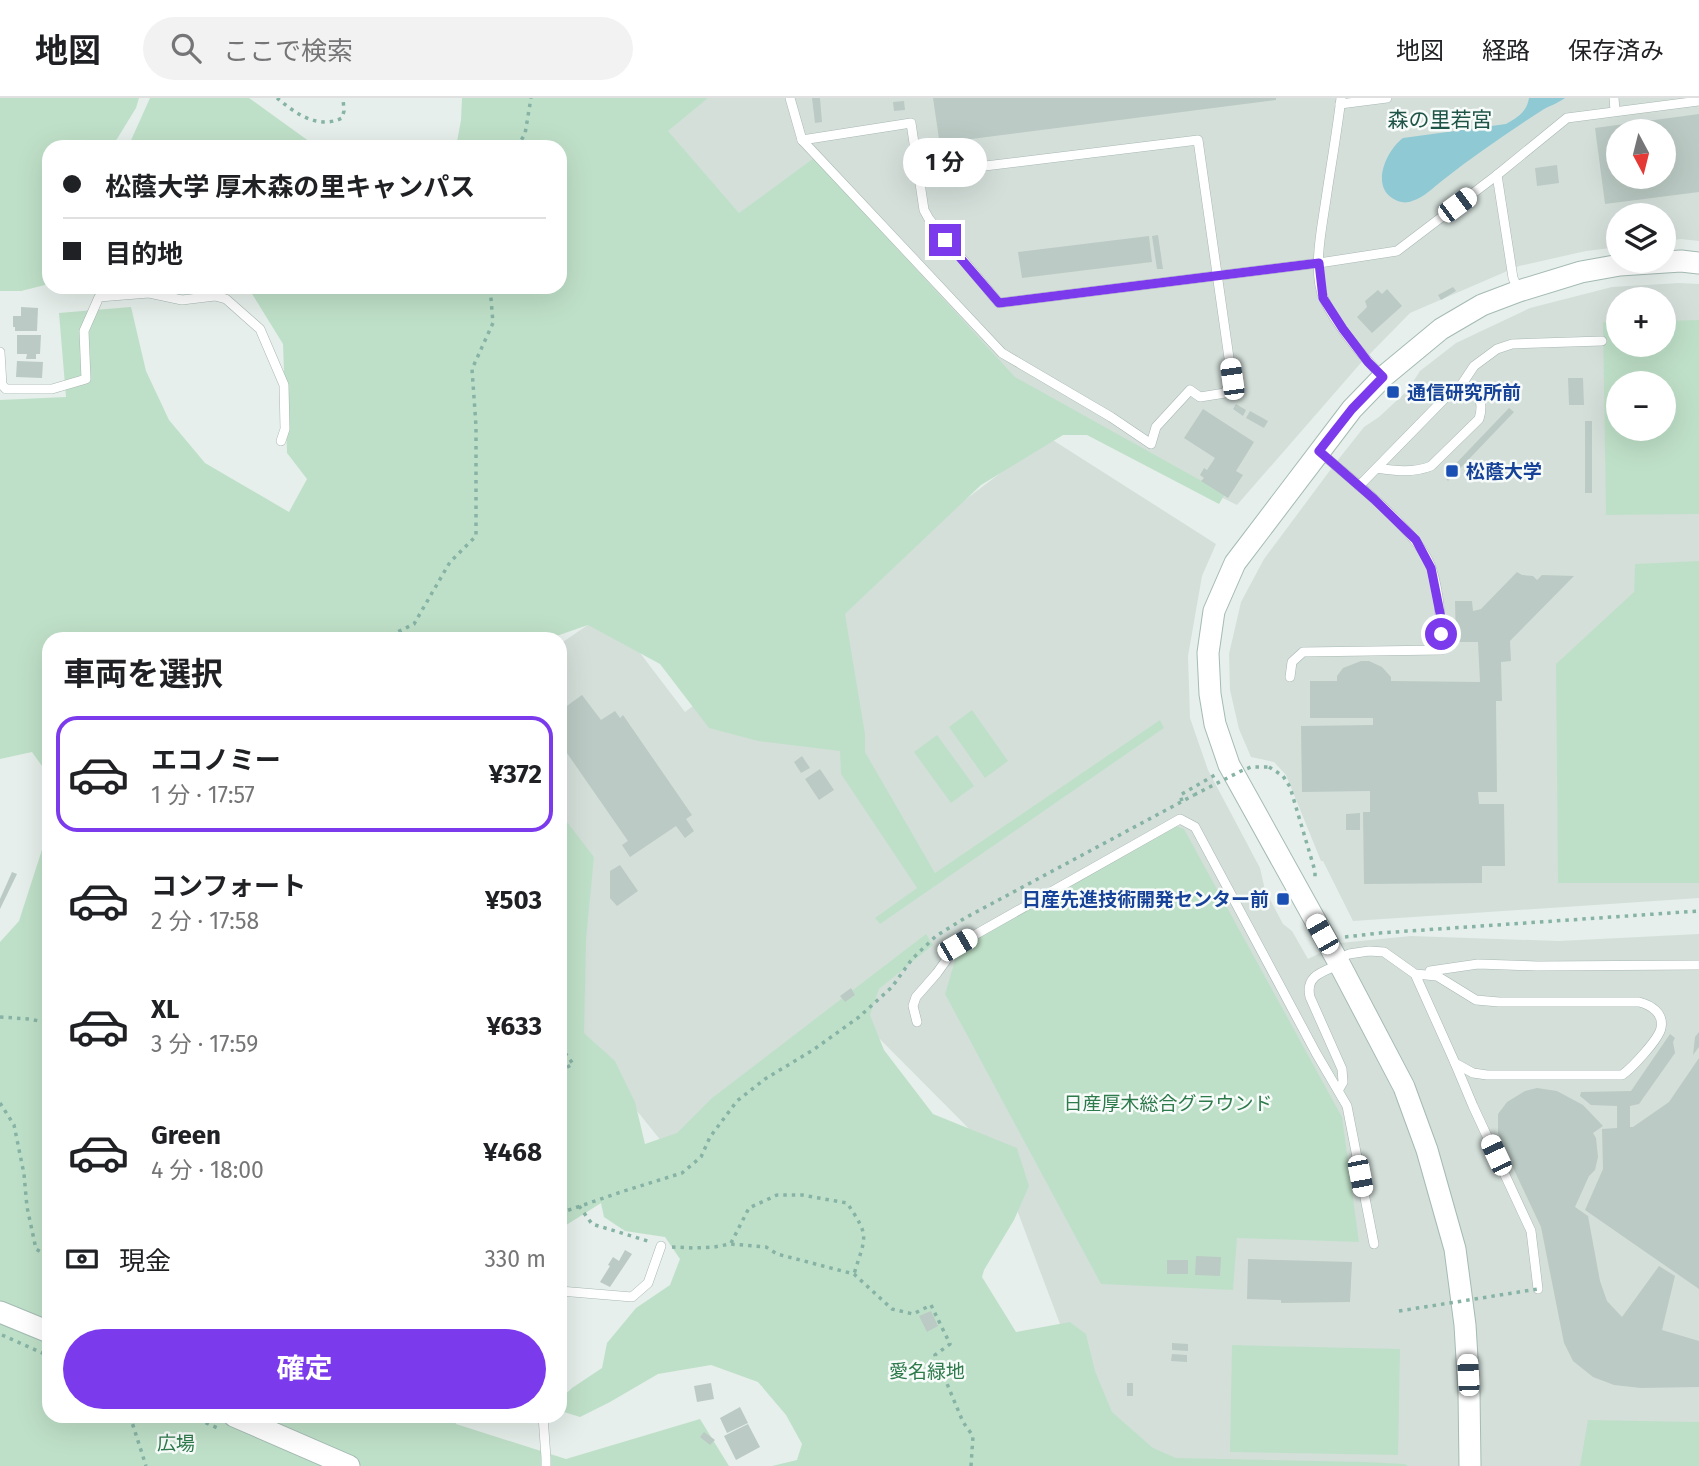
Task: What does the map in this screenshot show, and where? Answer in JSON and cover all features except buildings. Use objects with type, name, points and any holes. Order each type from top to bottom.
[{"type":"street","points":[[1470,1466],[1465,1325],[1455,1249],[1427,1150],[1404,1087],[1339,954],[1229,765],[1215,724],[1210,694],[1208,653],[1214,611],[1234,562],[1352,409],[1383,377],[1441,329],[1482,306],[1519,290],[1581,272],[1620,265],[1681,261],[1699,263]]},
{"type":"street","points":[[0,1312],[42,1329]]},
{"type":"street","points":[[250,1423],[349,1466]]},
{"type":"lane","points":[[790,98],[802,140],[1002,353],[1152,444],[1156,427],[1191,390],[1200,397],[1225,393],[1232,379],[1198,140],[919,174]]},
{"type":"lane","points":[[1383,377],[1368,362],[1323,298],[1319,263],[1320,239],[1341,101],[1387,98]]},
{"type":"lane","points":[[1614,98],[1615,111]]},
{"type":"lane","points":[[802,140],[911,123],[924,210],[999,303],[1397,251],[1567,118],[1699,101]]},
{"type":"lane","points":[[1497,175],[1513,278],[1519,290]]},
{"type":"lane","points":[[0,352],[2,386],[6,389],[52,389],[86,379],[84,331],[99,297],[136,294]]},
{"type":"lane","points":[[154,294],[182,300],[215,296],[226,299],[260,329],[284,385],[285,429],[281,441]]},
{"type":"lane","points":[[1359,486],[1452,391],[1460,387],[1474,366],[1497,349],[1512,344],[1602,341]]},
{"type":"lane","points":[[1377,467],[1421,470],[1439,460],[1479,419],[1482,410],[1480,399],[1472,391],[1460,387]]},
{"type":"lane","points":[[1290,677],[1292,663],[1303,652],[1441,650],[1441,618],[1431,568],[1416,540],[1319,451]]},
{"type":"lane","points":[[917,1022],[913,1006],[916,997],[957,945],[1180,819],[1195,827],[1347,1106],[1374,1244]]},
{"type":"lane","points":[[1339,1090],[1343,1082],[1342,1069],[1308,989],[1308,984],[1339,954],[1384,952],[1415,974],[1437,976],[1476,1000],[1639,1002],[1652,1005],[1661,1018],[1661,1029],[1644,1054],[1622,1075],[1487,1075],[1473,1073],[1455,1063]]},
{"type":"lane","points":[[1415,974],[1478,964],[1699,965]]},
{"type":"lane","points":[[1415,974],[1531,1231],[1538,1289]]},
{"type":"lane","points":[[567,1292],[632,1297],[648,1283],[661,1246]]},
{"type":"lane","points":[[544,1423],[546,1466]]},
{"type":"path","points":[[277,98],[292,110],[318,122],[335,122],[342,118],[343,98]]},
{"type":"path","points":[[521,140],[525,134],[531,98]]},
{"type":"path","points":[[397,632],[414,624],[450,562],[476,536],[477,426],[472,369],[493,323],[491,294]]},
{"type":"path","points":[[1194,795],[1251,767],[1269,767],[1283,776],[1290,787],[1315,871],[1315,890]]},
{"type":"path","points":[[1182,801],[1180,795],[1219,774]]},
{"type":"path","points":[[1339,954],[1393,932],[1699,911]]},
{"type":"path","points":[[567,1210],[682,1173],[701,1157],[710,1138],[737,1101],[765,1079],[813,1050],[870,1007]]},
{"type":"path","points":[[0,1017],[42,1022]]},
{"type":"path","points":[[0,1103],[14,1125],[36,1250],[42,1253]]},
{"type":"path","points":[[730,1244],[749,1208],[777,1195],[802,1195],[847,1203],[862,1225],[865,1238],[854,1274]]},
{"type":"path","points":[[579,1206],[592,1224],[661,1246],[695,1248],[730,1244],[766,1247],[777,1254],[854,1274],[892,1309],[913,1314],[931,1306],[950,1344],[935,1355],[963,1422],[973,1436],[971,1466]]},
{"type":"path","points":[[1399,1311],[1538,1289]]},
{"type":"path","points":[[0,1335],[42,1353]]},
{"type":"path","points":[[132,1423],[146,1466]]},
{"type":"shaded area","points":[[698,98],[1699,98],[1699,241],[1676,240],[1676,203],[1606,203],[1606,249],[1519,266],[1410,313],[1359,365],[1237,505],[1005,390],[742,225],[658,131]]},
{"type":"shaded area","points":[[1699,284],[1699,898],[1353,921],[1321,861],[1286,775],[1274,762],[1251,757],[1239,729],[1230,690],[1229,654],[1241,602],[1264,559],[1364,427],[1407,391],[1420,371],[1456,343],[1530,308],[1606,289],[1606,357],[1676,357],[1676,287],[1612,287]]},
{"type":"shaded area","points":[[1048,437],[1216,544],[1202,576],[1188,656],[1190,718],[1208,770],[1260,868],[1265,890],[1283,924],[1292,931],[1308,959],[1340,943],[1411,936],[1559,941],[1699,934],[1699,1466],[1160,1466],[1097,1422],[997,1157],[855,1014],[666,1147],[567,1024],[567,639],[608,611],[685,712]]},
{"type":"green space","points":[[0,98],[139,98],[136,108],[116,140],[42,140],[42,286],[21,291],[0,291]]},
{"type":"green space","points":[[150,98],[249,98],[307,140],[131,140]]},
{"type":"green space","points":[[462,98],[708,98],[668,131],[739,213],[814,158],[1015,377],[1225,494],[1219,504],[1087,435],[1063,435],[981,485],[845,614],[865,734],[865,752],[935,873],[1160,720],[1164,728],[880,924],[875,918],[917,888],[841,774],[840,751],[758,741],[709,728],[660,664],[588,625],[567,632],[42,632],[42,766],[32,752],[0,759],[0,400],[66,397],[59,313],[131,307],[146,371],[169,420],[205,463],[289,512],[307,479],[287,453],[283,344],[252,294],[567,294],[567,140],[457,140]]},
{"type":"green space","points":[[1699,320],[1699,514],[1606,515],[1603,322],[1606,322],[1606,357],[1676,357],[1676,321]]},
{"type":"green space","points":[[1699,561],[1699,883],[1558,883],[1556,664],[1634,592],[1635,564]]},
{"type":"green space","points":[[972,710],[1008,761],[985,778],[949,727]]},
{"type":"green space","points":[[937,735],[974,786],[951,803],[914,752]]},
{"type":"green space","name":"愛名緑地","points":[[567,822],[594,857],[586,940],[584,1033],[615,1061],[635,1102],[645,1144],[677,1133],[712,1098],[926,934],[933,945],[879,989],[870,1015],[884,1050],[933,1114],[1017,1148],[1029,1186],[1014,1220],[982,1277],[1016,1332],[1070,1322],[1086,1334],[1095,1371],[1112,1412],[1153,1448],[1176,1458],[1365,1462],[1408,1466],[772,1466],[797,1460],[802,1444],[786,1415],[758,1382],[711,1365],[658,1374],[580,1417],[567,1413],[567,1393],[602,1368],[607,1343],[636,1308],[670,1285],[680,1259],[665,1237],[625,1231],[604,1217],[601,1203],[567,1225]]},
{"type":"green space","name":"日産厚木総合グラウンド","points":[[1173,825],[1184,829],[1342,1117],[1359,1242],[1237,1238],[1233,1290],[1101,1284],[945,994],[958,950]]},
{"type":"green space","name":"広場","points":[[42,850],[42,1423],[456,1423],[566,1459],[700,1419],[729,1466],[0,1466],[0,942],[19,921]]},
{"type":"green space","points":[[1232,1345],[1400,1349],[1398,1455],[1230,1452]]},
{"type":"green space","points":[[1588,1420],[1699,1422],[1699,1466],[1580,1466]]},
{"type":"water","points":[[1529,98],[1565,98],[1503,136],[1420,197],[1402,202],[1386,192],[1382,176],[1384,167],[1392,150],[1403,138],[1506,124],[1524,111]]},
{"type":"place","name":"通信研究所前","points":[[1393,392]]},
{"type":"place","name":"松蔭大学","points":[[1452,471]]},
{"type":"place","name":"日産先進技術開発センター前","points":[[1283,899]]},
{"type":"district","name":"森の里若宮","points":[[1440,120]]},
{"type":"route","points":[[945,240],[999,303],[1319,263],[1323,298],[1368,362],[1383,377],[1352,409],[1319,451],[1416,540],[1431,568],[1441,618],[1441,634]]}]
